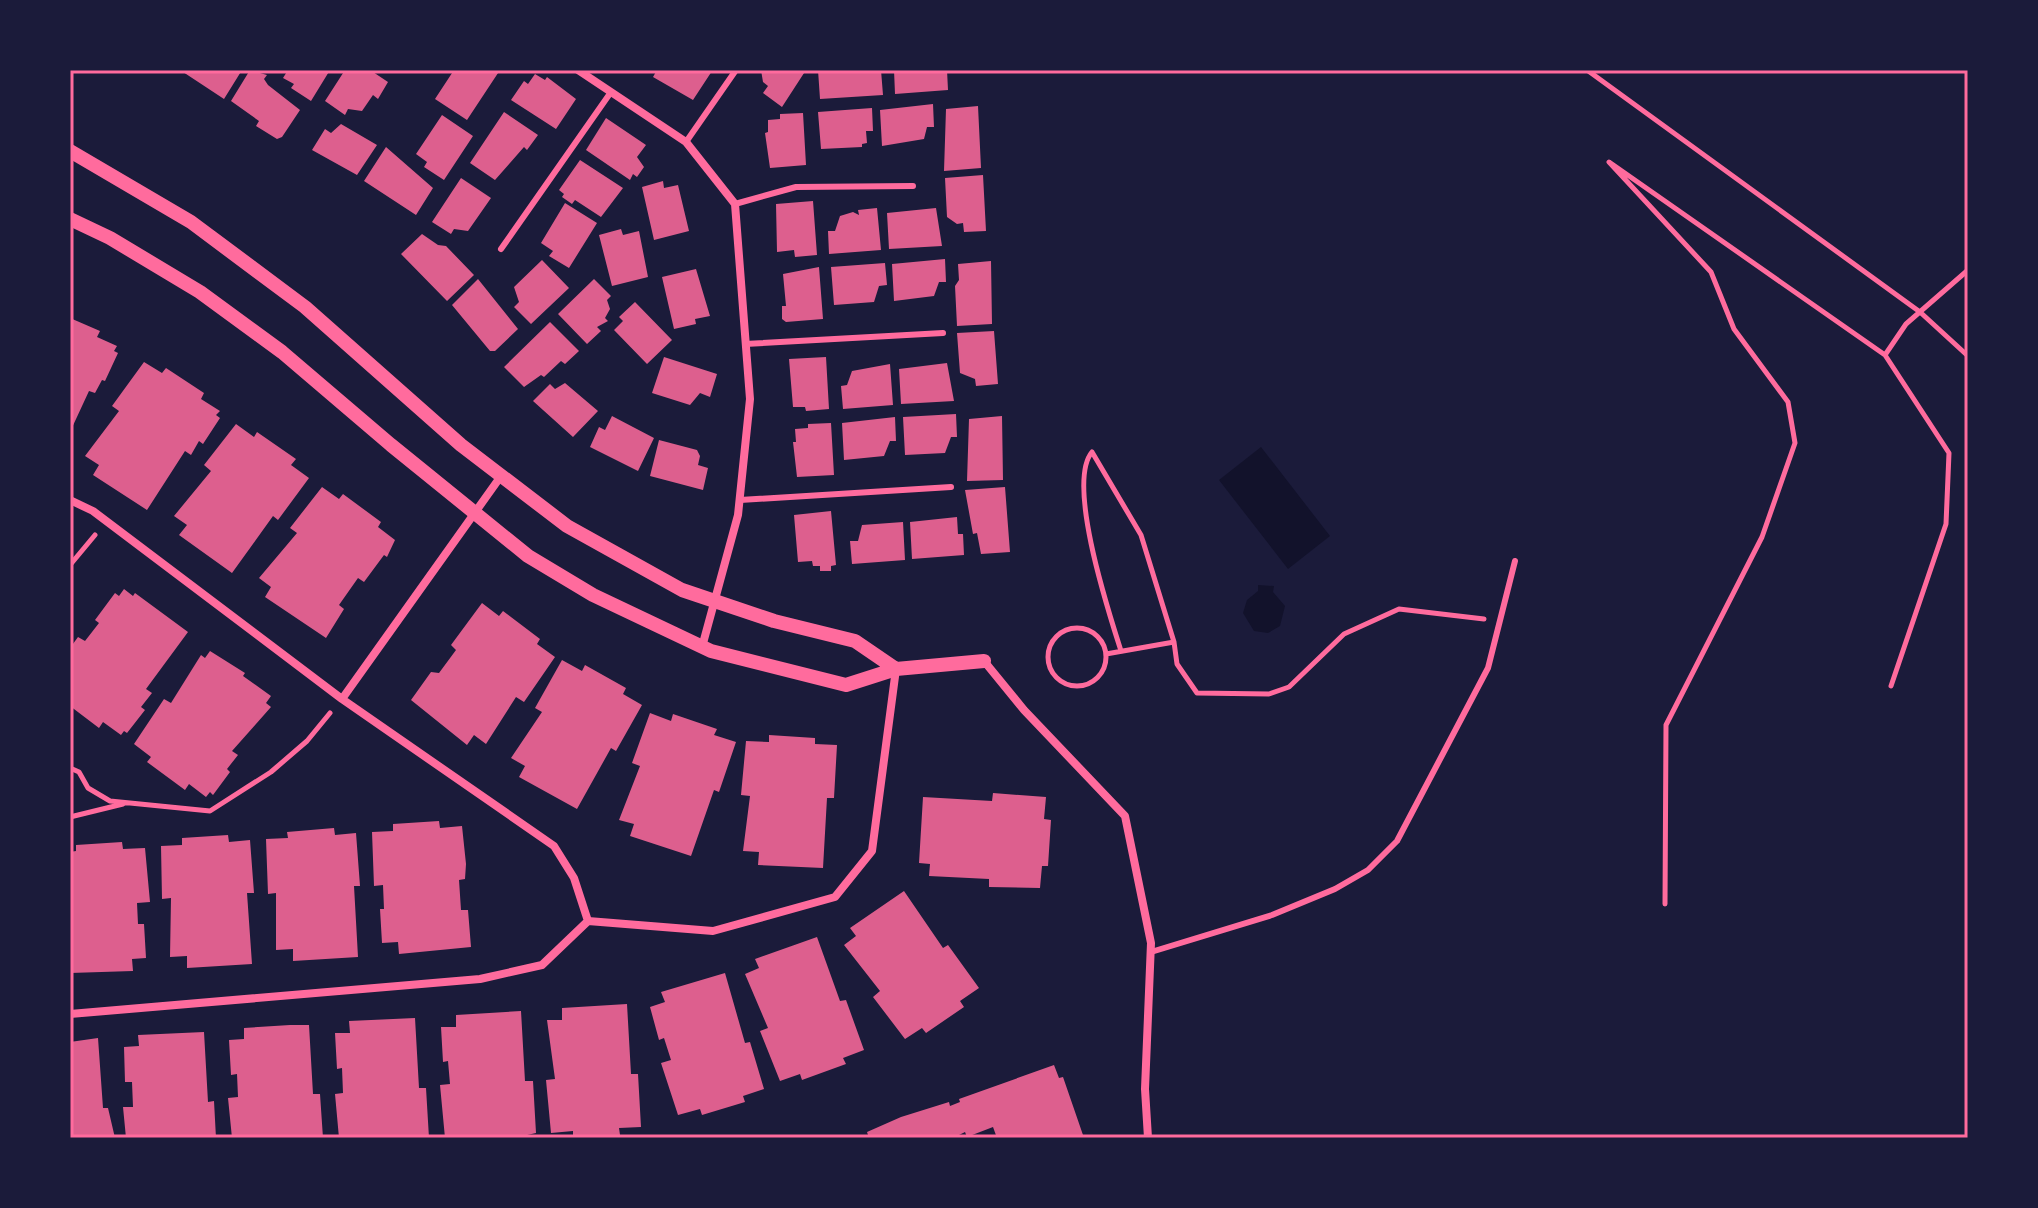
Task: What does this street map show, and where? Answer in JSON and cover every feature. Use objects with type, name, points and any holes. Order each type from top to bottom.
[{"type":"street","points":[[578,70],[686,142],[735,204],[750,399],[740,500],[702,647]]},
{"type":"street","points":[[70,151],[191,222],[305,307],[461,445],[567,526],[682,590],[855,641],[896,669]]},
{"type":"street","points":[[70,219],[110,238],[200,292],[282,352],[528,556],[593,595],[702,647],[846,685],[896,669],[984,661],[1024,710],[1125,816],[1151,952],[1145,1089],[1148,1138]]},
{"type":"street","points":[[342,699],[501,476]]},
{"type":"street","points":[[70,500],[107,522],[342,699],[554,846],[574,878],[588,921]]},
{"type":"street","points":[[70,1014],[480,979],[542,965],[588,921],[713,931],[835,897],[872,851],[896,669]]},
{"type":"lane","points":[[686,142],[736,70]]},
{"type":"lane","points":[[501,249],[611,92]]},
{"type":"lane","points":[[735,204],[796,187],[913,186]]},
{"type":"lane","points":[[745,344],[943,333]]},
{"type":"lane","points":[[740,500],[951,487]]},
{"type":"lane","points":[[1151,952],[1272,915],[1335,889],[1368,870],[1397,841],[1418,807],[1488,668],[1515,561]]},
{"type":"path","points":[[1587,70],[1920,312],[1968,356]]},
{"type":"path","points":[[1665,904],[1666,725],[1762,537],[1795,443],[1788,402],[1734,329],[1711,272],[1609,162],[1885,355],[1949,453],[1946,524],[1891,686]]},
{"type":"path","points":[[1885,355],[1906,324],[1968,270]]},
{"type":"path","points":[[1122,651],[1098,580],[1088,516],[1084,475],[1086,459],[1092,452],[1141,535],[1174,642],[1177,664],[1197,693],[1269,694],[1289,687],[1344,634],[1399,609],[1500,621]]},
{"type":"path","points":[[70,565],[107,522]]},
{"type":"path","points":[[1074,627],[1084,627],[1100,637],[1106,654],[1101,674],[1085,685],[1065,684],[1056,678],[1047,661],[1051,641],[1066,629],[1074,627]]},
{"type":"path","points":[[1106,654],[1174,642]]},
{"type":"path","points":[[70,768],[79,772],[88,788],[110,801],[210,811],[271,772],[298,749],[342,699]]},
{"type":"path","points":[[70,817],[128,803]]},
{"type":"shaded area","points":[[1261,447],[1330,536],[1288,569],[1219,480]]},
{"type":"shaded area","points":[[1258,585],[1274,586],[1273,592],[1285,606],[1280,626],[1268,633],[1254,631],[1243,613],[1247,600],[1258,591]]},
{"type":"building","points":[[180,70],[242,70],[224,99]]},
{"type":"building","points":[[250,70],[267,75],[264,79],[268,85],[300,110],[282,137],[277,139],[256,126],[259,121],[231,101]]},
{"type":"building","points":[[288,70],[330,70],[311,101],[291,88],[294,84],[283,78]]},
{"type":"building","points":[[345,70],[370,70],[388,82],[378,99],[373,95],[362,111],[348,109],[345,115],[325,101]]},
{"type":"building","points":[[454,70],[500,70],[467,120],[435,99]]},
{"type":"building","points":[[657,70],[712,71],[693,100],[653,77]]},
{"type":"building","points":[[761,70],[806,70],[782,107],[763,93],[768,86],[763,82]]},
{"type":"building","points":[[818,70],[881,70],[883,95],[820,99]]},
{"type":"building","points":[[894,70],[947,70],[948,90],[895,94]]},
{"type":"building","points":[[535,74],[545,80],[547,77],[576,99],[556,129],[511,100],[524,81],[528,84]]},
{"type":"building","points":[[933,104],[934,127],[927,127],[924,139],[882,146],[880,110]]},
{"type":"building","points":[[978,106],[981,168],[944,171],[946,109]]},
{"type":"building","points":[[872,108],[873,131],[866,131],[867,143],[862,147],[821,149],[818,112]]},
{"type":"building","points":[[504,112],[538,135],[527,150],[524,147],[495,180],[470,163]]},
{"type":"building","points":[[803,113],[806,165],[770,168],[765,133],[768,132],[768,120],[780,119],[780,114]]},
{"type":"building","points":[[442,115],[473,136],[444,180],[424,167],[427,162],[416,154]]},
{"type":"building","points":[[606,118],[646,145],[637,157],[644,167],[637,177],[633,174],[630,180],[586,150]]},
{"type":"building","points":[[341,124],[377,145],[357,175],[312,150],[325,129],[331,133]]},
{"type":"building","points":[[386,147],[433,188],[416,215],[364,181]]},
{"type":"building","points":[[580,160],[623,188],[601,217],[575,200],[572,204],[562,197],[564,194],[559,190]]},
{"type":"building","points":[[983,175],[986,231],[964,232],[963,223],[957,224],[947,217],[945,178]]},
{"type":"building","points":[[461,178],[491,198],[468,231],[454,229],[451,234],[432,222]]},
{"type":"building","points":[[663,181],[664,188],[678,185],[689,231],[654,240],[642,187]]},
{"type":"building","points":[[813,201],[817,255],[795,257],[794,250],[777,252],[776,204]]},
{"type":"building","points":[[565,203],[597,223],[569,268],[549,256],[553,251],[541,243]]},
{"type":"building","points":[[877,208],[881,250],[829,254],[828,231],[835,231],[840,216],[853,212],[859,215],[858,210]]},
{"type":"building","points":[[936,208],[942,246],[889,249],[887,213]]},
{"type":"building","points":[[621,229],[623,235],[639,231],[648,277],[612,286],[599,235]]},
{"type":"building","points":[[422,234],[438,245],[446,246],[474,275],[447,301],[401,254]]},
{"type":"building","points":[[945,259],[946,282],[939,282],[934,296],[894,301],[892,264]]},
{"type":"building","points":[[542,260],[569,288],[531,324],[514,307],[519,302],[514,287]]},
{"type":"building","points":[[991,261],[992,324],[957,326],[955,286],[959,280],[958,264]]},
{"type":"building","points":[[885,263],[887,285],[879,286],[874,302],[834,305],[831,267]]},
{"type":"building","points":[[819,267],[823,319],[786,322],[782,319],[782,306],[786,306],[783,274]]},
{"type":"building","points":[[696,269],[710,316],[695,319],[696,324],[674,329],[662,277]]},
{"type":"building","points":[[478,279],[518,329],[495,351],[490,351],[452,305]]},
{"type":"building","points":[[594,279],[611,296],[607,300],[610,309],[605,318],[608,321],[597,327],[601,331],[587,344],[558,314]]},
{"type":"building","points":[[635,302],[672,340],[647,364],[614,330],[623,321],[619,317]]},
{"type":"building","points":[[70,318],[100,331],[97,337],[117,346],[114,351],[118,353],[105,381],[102,380],[95,393],[89,391],[70,432]]},
{"type":"building","points":[[550,322],[579,351],[565,364],[561,361],[544,377],[541,375],[524,387],[504,367]]},
{"type":"building","points":[[994,331],[998,384],[976,386],[975,379],[960,373],[957,333]]},
{"type":"building","points":[[664,357],[717,374],[710,397],[700,393],[690,405],[652,393]]},
{"type":"building","points":[[826,357],[829,409],[806,411],[805,407],[793,407],[789,359]]},
{"type":"building","points":[[144,362],[162,373],[166,368],[204,393],[201,399],[220,411],[216,415],[220,418],[203,444],[199,441],[191,455],[185,451],[147,510],[93,475],[99,465],[85,456],[119,411],[112,406]]},
{"type":"building","points":[[947,363],[954,401],[901,404],[899,369]]},
{"type":"building","points":[[890,364],[893,405],[843,409],[841,386],[847,385],[852,371]]},
{"type":"building","points":[[565,383],[598,411],[573,437],[533,401],[550,384],[555,389]]},
{"type":"building","points":[[956,414],[957,437],[951,437],[945,453],[905,455],[903,417]]},
{"type":"building","points":[[612,416],[654,438],[638,471],[590,447],[599,427],[605,430]]},
{"type":"building","points":[[1002,416],[1003,480],[967,481],[969,419]]},
{"type":"building","points":[[895,417],[896,441],[890,441],[884,456],[844,460],[842,423]]},
{"type":"building","points":[[831,423],[834,475],[797,477],[793,442],[796,442],[795,429],[808,428],[808,424]]},
{"type":"building","points":[[236,424],[254,437],[257,432],[296,459],[291,465],[309,478],[278,520],[273,516],[232,573],[179,535],[187,525],[174,516],[211,471],[204,465]]},
{"type":"building","points":[[659,440],[697,450],[700,456],[698,465],[708,468],[703,490],[650,476]]},
{"type":"building","points":[[322,487],[339,499],[343,494],[381,522],[378,527],[395,540],[387,557],[384,555],[364,582],[358,578],[339,605],[344,609],[326,638],[265,597],[271,587],[259,578],[297,533],[290,528]]},
{"type":"building","points":[[1005,487],[1010,552],[981,554],[977,533],[973,534],[965,490]]},
{"type":"building","points":[[831,511],[836,565],[831,566],[831,571],[820,571],[820,566],[813,566],[812,561],[798,562],[794,515]]},
{"type":"building","points":[[957,517],[958,534],[963,534],[964,555],[912,559],[910,522]]},
{"type":"building","points":[[903,522],[905,560],[852,564],[850,541],[858,541],[862,525]]},
{"type":"building","points":[[124,589],[133,596],[135,593],[188,632],[146,689],[152,693],[141,707],[145,710],[127,733],[124,731],[121,735],[103,722],[99,728],[70,706],[70,648],[78,637],[85,641],[99,623],[95,620],[115,593],[119,596]]},
{"type":"building","points":[[482,603],[499,616],[503,611],[540,639],[537,644],[555,657],[524,702],[516,697],[486,744],[474,735],[467,745],[411,700],[431,672],[439,673],[456,650],[451,645]]},
{"type":"building","points":[[210,651],[245,673],[243,676],[271,696],[266,703],[271,707],[232,751],[238,755],[227,769],[230,772],[213,795],[210,792],[206,797],[189,784],[185,790],[147,762],[151,757],[134,744],[164,699],[171,703],[201,655],[205,658]]},
{"type":"building","points":[[562,660],[582,671],[585,665],[626,688],[623,694],[642,705],[616,751],[611,748],[577,809],[519,777],[525,766],[511,758],[542,712],[535,708]]},
{"type":"building","points":[[650,713],[671,721],[673,714],[717,729],[714,735],[736,742],[719,792],[714,790],[691,856],[630,836],[634,824],[619,820],[640,766],[632,763]]},
{"type":"building","points":[[769,735],[815,738],[815,744],[837,745],[834,798],[827,798],[823,868],[758,865],[759,852],[743,851],[750,796],[741,795],[746,741],[769,742]]},
{"type":"building","points":[[993,793],[1046,797],[1044,819],[1051,820],[1048,866],[1042,866],[1040,888],[989,887],[989,879],[929,876],[930,864],[919,863],[923,797],[992,801]]},
{"type":"building","points":[[439,821],[440,828],[462,826],[466,864],[465,879],[459,880],[461,910],[468,910],[471,947],[399,954],[398,942],[382,943],[380,909],[384,909],[383,885],[374,886],[372,832],[393,831],[393,824]]},
{"type":"building","points":[[334,828],[335,835],[356,833],[360,886],[354,886],[358,957],[293,961],[293,949],[276,950],[276,893],[268,894],[266,839],[288,838],[287,832]]},
{"type":"building","points":[[228,835],[229,842],[250,840],[254,893],[247,893],[252,964],[187,968],[187,956],[170,957],[171,898],[162,899],[161,846],[182,845],[182,838]]},
{"type":"building","points":[[122,842],[123,849],[145,848],[150,902],[137,903],[138,924],[144,924],[146,958],[132,959],[133,971],[70,973],[70,852],[76,851],[76,845]]},
{"type":"building","points":[[904,891],[943,948],[948,945],[979,988],[960,1001],[964,1007],[926,1033],[922,1028],[905,1039],[873,997],[880,991],[844,945],[856,936],[850,928]]},
{"type":"building","points":[[817,937],[840,1001],[846,1000],[864,1050],[843,1058],[846,1064],[802,1080],[800,1074],[780,1081],[760,1031],[768,1028],[745,974],[759,968],[755,959]]},
{"type":"building","points":[[725,973],[745,1043],[750,1042],[764,1089],[743,1096],[745,1102],[702,1115],[700,1109],[678,1115],[661,1063],[671,1060],[664,1038],[659,1040],[650,1007],[665,1002],[661,992]]},
{"type":"building","points":[[627,1004],[631,1074],[638,1074],[641,1127],[619,1128],[620,1135],[573,1138],[573,1131],[551,1133],[546,1080],[555,1079],[547,1020],[562,1020],[562,1008]]},
{"type":"building","points":[[521,1011],[525,1081],[533,1081],[536,1133],[514,1138],[445,1138],[440,1085],[450,1084],[448,1061],[443,1062],[441,1027],[456,1027],[456,1015]]},
{"type":"building","points":[[415,1018],[419,1088],[426,1088],[429,1138],[339,1138],[335,1094],[343,1093],[342,1068],[337,1069],[335,1033],[350,1033],[349,1021]]},
{"type":"building","points":[[309,1025],[313,1094],[320,1094],[323,1138],[232,1138],[228,1098],[238,1097],[237,1074],[231,1075],[229,1040],[244,1039],[244,1028]]},
{"type":"building","points":[[204,1032],[208,1102],[214,1101],[216,1138],[126,1138],[123,1107],[133,1107],[132,1082],[125,1082],[124,1047],[139,1046],[138,1035]]},
{"type":"building","points":[[98,1038],[103,1108],[108,1108],[115,1138],[70,1138],[70,1042]]},
{"type":"building","points":[[1054,1065],[1059,1078],[1063,1077],[1083,1135],[997,1138],[993,1127],[967,1137],[965,1132],[953,1138],[869,1138],[867,1132],[901,1117],[949,1102],[950,1106],[960,1102],[959,1099]]}]
